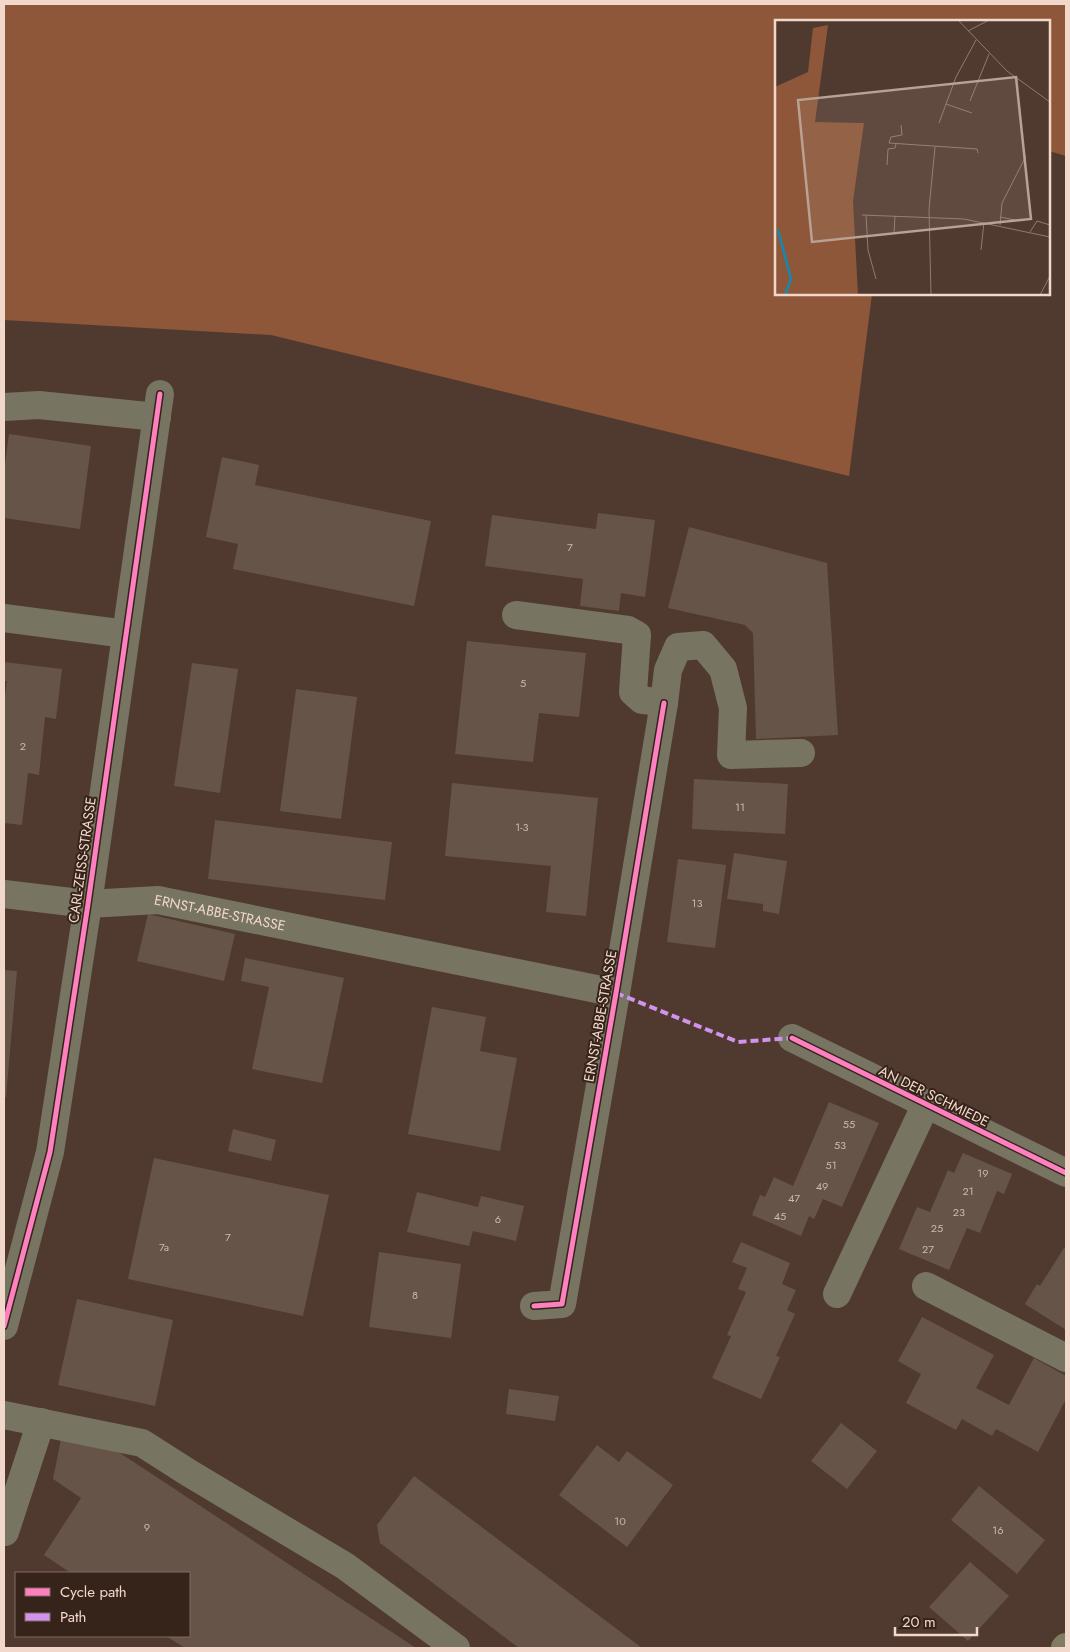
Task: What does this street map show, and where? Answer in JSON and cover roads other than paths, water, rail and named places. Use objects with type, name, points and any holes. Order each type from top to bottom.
[{"type":"street","name":"CARL-ZEISS-STRASSE","points":[[4,407],[39,405],[158,405],[88,904],[50,1152],[8,1294],[4,1326]]},
{"type":"street","points":[[516,615],[628,630],[637,635],[633,692],[642,700],[664,703]]},
{"type":"street","points":[[4,618],[126,634]]},
{"type":"street","name":"ERNST-ABBE-STRASSE","points":[[534,1306],[562,1304],[616,994],[668,670],[678,647],[703,645],[722,669],[733,708],[732,755],[801,753]]},
{"type":"street","name":"ERNST-ABBE-STRASSE","points":[[4,894],[88,904],[158,900],[616,994]]},
{"type":"street","name":"AN DER SCHMIEDE","points":[[792,1038],[1066,1173]]},
{"type":"street","points":[[837,1294],[926,1104]]},
{"type":"street","points":[[926,1286],[1066,1358]]},
{"type":"street","points":[[4,1415],[142,1443],[345,1566],[456,1648]]},
{"type":"street","points":[[6,1532],[41,1422]]}]
